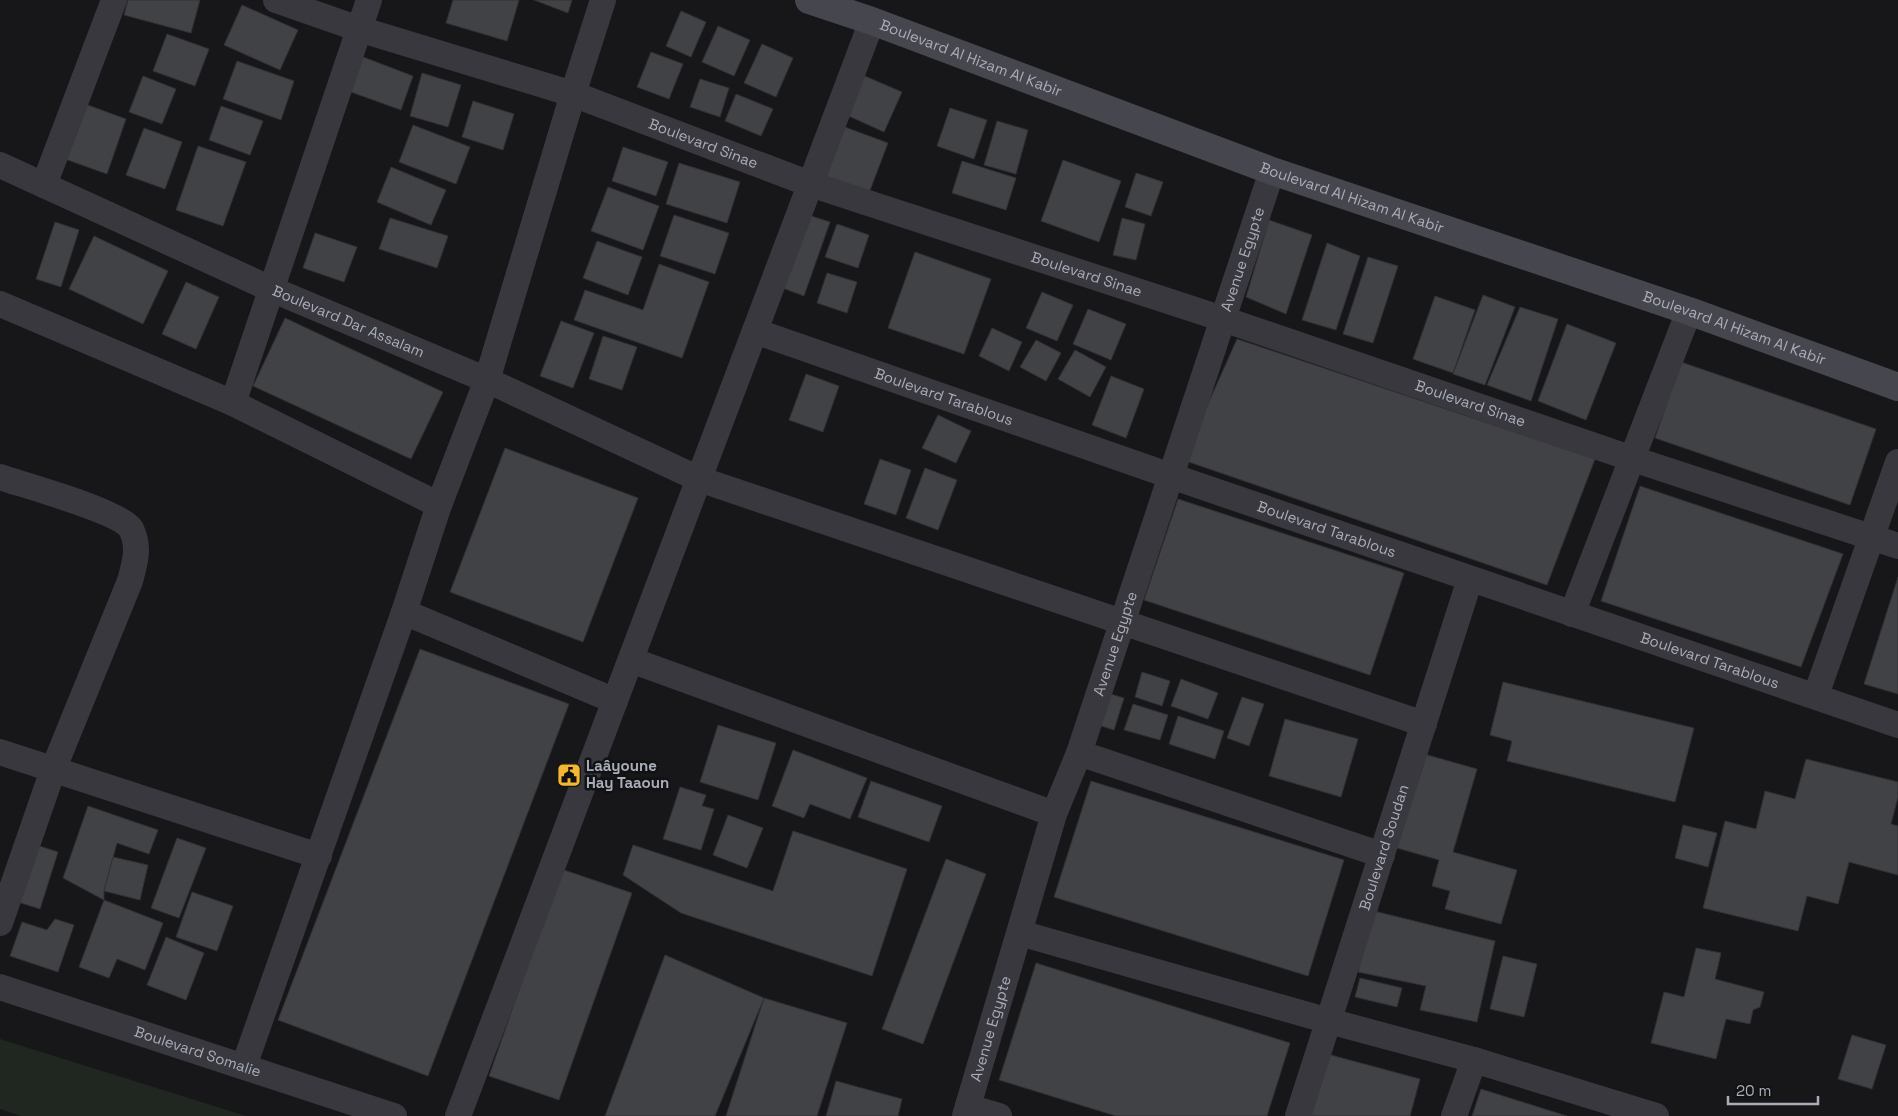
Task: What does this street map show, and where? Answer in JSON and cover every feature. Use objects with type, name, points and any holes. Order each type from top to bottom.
[{"type":"main road","name":"Boulevard Al Hizam Al Kabir","points":[[809,0],[872,21],[1272,171],[1689,311],[1898,387]]},
{"type":"street","points":[[44,185],[114,0]]},
{"type":"street","name":"Boulevard Sinae","points":[[276,0],[359,29],[573,94],[810,184],[1223,319],[1633,459],[1898,546]]},
{"type":"street","points":[[233,403],[369,0]]},
{"type":"street","points":[[244,1066],[404,612],[439,505],[486,380],[603,0]]},
{"type":"street","points":[[458,1116],[872,21]]},
{"type":"street","name":"Boulevard Dar Assalam","points":[[0,165],[271,289],[486,380],[699,479],[1424,724]]},
{"type":"street","name":"Avenue Egypte","points":[[966,1112],[1054,814],[1079,753],[1272,171]]},
{"type":"street","points":[[0,304],[233,403],[439,505]]},
{"type":"street","points":[[1572,614],[1689,311]]},
{"type":"street","name":"Boulevard Tarablous","points":[[755,331],[1572,614],[1816,695],[1898,725]]},
{"type":"street","points":[[1816,695],[1898,462]]},
{"type":"street","points":[[0,477],[117,517],[130,527],[137,555],[130,581],[53,770],[0,923]]},
{"type":"street","name":"Boulevard Soudan","points":[[1298,1116],[1470,579]]},
{"type":"street","points":[[404,612],[615,701]]},
{"type":"street","points":[[631,660],[1054,814]]},
{"type":"street","points":[[0,752],[319,856]]},
{"type":"street","points":[[1079,753],[1382,855]]},
{"type":"street","points":[[1020,934],[1329,1022],[1474,1060],[1656,1116]]},
{"type":"street","name":"Boulevard Somalie","points":[[0,987],[394,1116]]},
{"type":"street","points":[[1454,1116],[1474,1060]]},
{"type":"street","points":[[966,1112],[999,1116]]},
{"type":"shaded area","points":[[0,1039],[246,1116],[21,1116],[0,1109]]},
{"type":"building","points":[[128,0],[200,0],[191,33],[124,15]]},
{"type":"building","points":[[453,0],[519,0],[507,41],[446,23]]},
{"type":"building","points":[[534,0],[572,0],[568,13]]},
{"type":"building","points":[[242,5],[298,30],[280,70],[224,45]]},
{"type":"building","points":[[681,11],[706,22],[691,57],[666,46]]},
{"type":"building","points":[[718,26],[750,40],[734,76],[702,62]]},
{"type":"building","points":[[167,34],[209,49],[195,86],[153,71]]},
{"type":"building","points":[[762,44],[793,58],[776,97],[744,83]]},
{"type":"building","points":[[651,52],[683,64],[669,99],[637,87]]},
{"type":"building","points":[[363,57],[413,76],[401,110],[351,92]]},
{"type":"building","points":[[237,61],[294,81],[281,120],[223,99]]},
{"type":"building","points":[[422,73],[461,85],[448,127],[410,116]]},
{"type":"building","points":[[860,74],[902,92],[884,132],[842,113]]},
{"type":"building","points":[[143,76],[176,89],[162,124],[129,112]]},
{"type":"building","points":[[700,79],[729,88],[720,117],[690,107]]},
{"type":"building","points":[[736,94],[773,109],[761,136],[725,121]]},
{"type":"building","points":[[473,101],[514,114],[503,150],[462,137]]},
{"type":"building","points":[[85,104],[126,119],[107,174],[65,159]]},
{"type":"building","points":[[221,106],[263,121],[250,155],[209,140]]},
{"type":"building","points":[[950,108],[987,120],[974,159],[937,146]]},
{"type":"building","points":[[997,121],[1028,130],[1016,174],[984,165]]},
{"type":"building","points":[[413,125],[470,147],[456,184],[399,162]]},
{"type":"building","points":[[842,126],[888,143],[869,193],[823,176]]},
{"type":"building","points":[[144,128],[182,142],[165,189],[126,175]]},
{"type":"building","points":[[198,146],[246,162],[223,226],[176,210]]},
{"type":"building","points":[[623,147],[668,162],[656,196],[612,181]]},
{"type":"building","points":[[1063,160],[1121,181],[1099,242],[1041,221]]},
{"type":"building","points":[[962,161],[1016,178],[1006,210],[952,193]]},
{"type":"building","points":[[679,163],[740,182],[727,223],[666,204]]},
{"type":"building","points":[[391,167],[446,190],[431,225],[377,202]]},
{"type":"building","points":[[1136,173],[1163,182],[1151,216],[1125,207]]},
{"type":"building","points":[[608,187],[659,206],[643,250],[591,231]]},
{"type":"building","points":[[805,214],[830,222],[804,296],[780,287]]},
{"type":"building","points":[[674,215],[729,233],[715,274],[660,256]]},
{"type":"building","points":[[390,218],[448,236],[437,268],[379,249]]},
{"type":"building","points":[[1122,218],[1145,224],[1136,260],[1113,255]]},
{"type":"building","points":[[1269,220],[1312,235],[1286,314],[1246,297]]},
{"type":"building","points":[[55,222],[79,230],[61,287],[36,279]]},
{"type":"building","points":[[837,224],[869,235],[858,268],[825,257]]},
{"type":"building","points":[[315,233],[357,247],[344,282],[303,268]]},
{"type":"building","points":[[94,236],[168,271],[143,324],[69,289]]},
{"type":"building","points":[[597,241],[642,257],[628,295],[583,278]]},
{"type":"building","points":[[1327,243],[1360,256],[1336,330],[1302,320]]},
{"type":"building","points":[[915,252],[991,279],[964,354],[888,328]]},
{"type":"building","points":[[1368,257],[1398,266],[1373,343],[1343,334]]},
{"type":"building","points":[[659,264],[709,282],[682,358],[574,320],[585,290],[643,310]]},
{"type":"building","points":[[827,273],[857,282],[847,313],[817,303]]},
{"type":"building","points":[[186,282],[219,297],[196,349],[162,334]]},
{"type":"building","points":[[1042,292],[1073,305],[1057,341],[1026,328]]},
{"type":"building","points":[[1483,295],[1515,307],[1485,385],[1453,374]]},
{"type":"building","points":[[1435,296],[1475,310],[1453,373],[1413,359]]},
{"type":"building","points":[[1520,307],[1558,319],[1531,401],[1487,385]]},
{"type":"building","points":[[1088,309],[1126,324],[1111,360],[1073,344]]},
{"type":"building","points":[[285,318],[443,392],[411,459],[253,386]]},
{"type":"building","points":[[561,321],[594,333],[573,388],[540,376]]},
{"type":"building","points":[[1567,324],[1616,343],[1586,420],[1538,401]]},
{"type":"building","points":[[992,328],[1022,342],[1009,371],[979,356]]},
{"type":"building","points":[[603,336],[637,347],[622,390],[589,379]]},
{"type":"building","points":[[1237,339],[1595,459],[1547,585],[1183,460]]},
{"type":"building","points":[[1036,340],[1061,353],[1046,381],[1020,367]]},
{"type":"building","points":[[1075,350],[1106,367],[1090,397],[1058,379]]},
{"type":"building","points":[[1681,362],[1876,429],[1850,505],[1655,438]]},
{"type":"building","points":[[806,374],[839,386],[823,432],[789,420]]},
{"type":"building","points":[[1111,376],[1144,389],[1126,438],[1092,425]]},
{"type":"building","points":[[938,415],[971,431],[956,463],[922,448]]},
{"type":"building","points":[[505,448],[638,498],[583,642],[450,592]]},
{"type":"building","points":[[880,459],[911,470],[896,515],[864,504]]},
{"type":"building","points":[[925,468],[957,480],[938,530],[906,518]]},
{"type":"building","points":[[1640,486],[1843,554],[1801,667],[1601,601]]},
{"type":"building","points":[[1178,499],[1404,573],[1370,675],[1144,600]]},
{"type":"building","points":[[1898,577],[1898,694],[1864,684]]},
{"type":"building","points":[[420,649],[569,704],[428,1076],[278,1020]]},
{"type":"building","points":[[1142,672],[1170,681],[1162,706],[1135,697]]},
{"type":"building","points":[[1181,679],[1218,693],[1208,719],[1171,706]]},
{"type":"building","points":[[1503,682],[1694,728],[1675,802],[1507,761],[1512,741],[1490,735]]},
{"type":"building","points":[[1104,692],[1124,698],[1114,730],[1095,724]]},
{"type":"building","points":[[1242,697],[1264,704],[1249,746],[1227,738]]},
{"type":"building","points":[[1133,704],[1168,715],[1160,740],[1124,730]]},
{"type":"building","points":[[1178,716],[1224,731],[1215,759],[1169,744]]},
{"type":"building","points":[[1285,719],[1358,739],[1341,797],[1269,776]]},
{"type":"building","points":[[718,725],[776,743],[758,800],[700,782]]},
{"type":"building","points":[[793,750],[867,778],[850,819],[810,804],[804,818],[772,806]]},
{"type":"building","points":[[1424,754],[1477,769],[1453,852],[1517,870],[1501,924],[1445,909],[1450,891],[1432,886],[1439,860],[1397,848]]},
{"type":"building","points":[[1806,759],[1898,782],[1898,797],[1891,824],[1898,826],[1898,875],[1849,862],[1838,904],[1807,896],[1798,931],[1703,908],[1725,821],[1756,829],[1765,791],[1795,799]]},
{"type":"building","points":[[871,781],[942,806],[929,842],[858,817]]},
{"type":"building","points":[[1091,781],[1344,860],[1308,976],[1054,897]]},
{"type":"building","points":[[680,787],[706,795],[702,806],[714,809],[701,850],[663,839]]},
{"type":"building","points":[[88,806],[158,830],[149,854],[117,843],[104,891],[104,900],[63,878]]},
{"type":"building","points":[[728,815],[763,828],[747,868],[713,855]]},
{"type":"building","points":[[1683,825],[1717,833],[1708,867],[1675,858]]},
{"type":"building","points":[[793,831],[907,869],[872,976],[681,913],[623,875],[633,845],[773,891]]},
{"type":"building","points":[[177,838],[206,848],[179,918],[151,908]]},
{"type":"building","points":[[30,843],[58,852],[40,909],[12,900]]},
{"type":"building","points":[[113,857],[148,865],[140,900],[104,891]]},
{"type":"building","points":[[946,859],[986,874],[923,1044],[882,1029]]},
{"type":"building","points":[[561,869],[632,893],[559,1100],[489,1076]]},
{"type":"building","points":[[192,892],[233,906],[217,951],[176,937]]},
{"type":"building","points":[[104,900],[163,923],[145,970],[117,959],[109,978],[79,967]]},
{"type":"building","points":[[1374,911],[1495,941],[1477,1022],[1420,1010],[1426,986],[1358,972]]},
{"type":"building","points":[[55,919],[74,925],[58,972],[10,956],[22,922],[47,930]]},
{"type":"building","points":[[166,937],[204,953],[186,1000],[147,985]]},
{"type":"building","points":[[1696,948],[1721,953],[1715,979],[1764,992],[1760,1007],[1753,1010],[1750,1024],[1726,1019],[1716,1059],[1651,1043],[1664,992],[1684,997]]},
{"type":"building","points":[[665,955],[764,998],[715,1116],[605,1116]]},
{"type":"building","points":[[1503,956],[1537,964],[1524,1017],[1490,1009]]},
{"type":"building","points":[[1036,963],[1290,1043],[1267,1116],[1116,1116],[999,1080]]},
{"type":"building","points":[[1360,978],[1402,988],[1397,1007],[1355,997]]},
{"type":"building","points":[[764,998],[847,1023],[817,1116],[726,1116]]},
{"type":"building","points":[[1852,1035],[1886,1045],[1872,1089],[1838,1079]]},
{"type":"building","points":[[1327,1054],[1420,1079],[1410,1116],[1310,1116]]},
{"type":"building","points":[[836,1081],[902,1099],[898,1116],[826,1116]]},
{"type":"building","points":[[1481,1089],[1567,1116],[1472,1116]]},
{"type":"place","name":"Laâyoune Hay Taaoun","points":[[569,775]]}]
